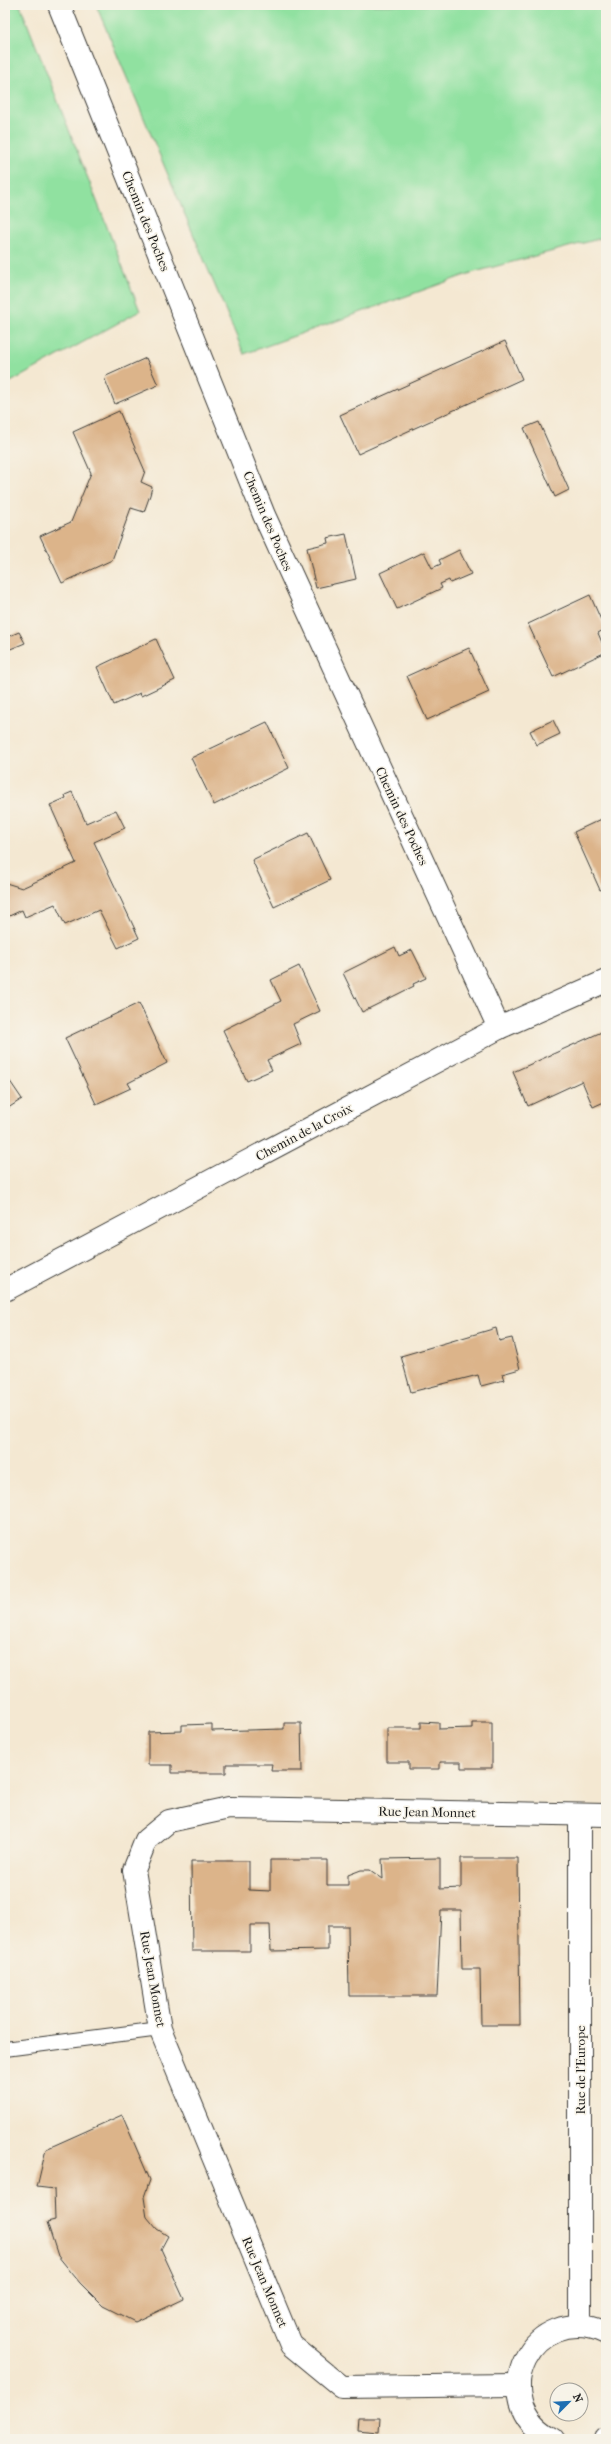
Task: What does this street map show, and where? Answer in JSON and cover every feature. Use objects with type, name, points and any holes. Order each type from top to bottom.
[{"type":"street","name":"Chemin des Poches","points":[[59,5],[264,515],[499,1028]]},
{"type":"street","name":"Chemin de la Croix","points":[[5,1290],[499,1028],[606,980]]},
{"type":"street","name":"Rue Jean Monnet","points":[[519,2384],[342,2387],[291,2345],[160,2029],[134,1870],[146,1840],[169,1821],[229,1808],[606,1815]]},
{"type":"street","name":"Rue de l'Europe","points":[[580,1815],[580,2326]]},
{"type":"street","points":[[553,2439],[542,2433],[529,2420],[521,2403],[519,2384],[522,2366],[530,2349],[544,2336],[561,2328],[580,2326],[596,2328],[606,2333]]},
{"type":"lane","points":[[5,2049],[160,2029]]},
{"type":"green space","points":[[5,5],[20,5],[140,311],[5,385]]},
{"type":"green space","points":[[96,5],[606,5],[606,237],[471,273],[244,354]]},
{"type":"building","points":[[505,341],[522,379],[358,454],[340,415]]},
{"type":"building","points":[[146,358],[158,385],[115,404],[104,377]]},
{"type":"building","points":[[119,411],[145,471],[141,482],[152,487],[150,495],[144,512],[131,508],[112,560],[62,583],[40,536],[71,522],[91,473],[73,432]]},
{"type":"building","points":[[539,422],[569,490],[555,497],[524,428]]},
{"type":"building","points":[[346,534],[356,579],[316,588],[307,548],[328,543],[327,538]]},
{"type":"building","points":[[459,550],[471,574],[450,583],[449,580],[440,584],[442,588],[397,609],[380,573],[424,552],[432,568],[441,564],[439,560]]},
{"type":"building","points":[[590,595],[605,629],[598,633],[606,652],[553,677],[528,624]]},
{"type":"building","points":[[19,632],[25,643],[8,650],[5,638]]},
{"type":"building","points":[[156,639],[175,680],[141,696],[140,693],[114,705],[97,667]]},
{"type":"building","points":[[469,648],[489,692],[427,720],[407,676]]},
{"type":"building","points":[[553,720],[560,734],[537,745],[530,731]]},
{"type":"building","points":[[267,722],[289,768],[214,805],[191,758]]},
{"type":"building","points":[[72,792],[86,823],[116,810],[125,828],[94,842],[139,938],[118,948],[99,910],[65,925],[55,904],[25,917],[22,910],[5,918],[5,880],[6,883],[22,888],[76,863],[50,805],[66,798],[65,795]]},
{"type":"building","points":[[606,817],[606,888],[600,890],[574,832]]},
{"type":"building","points":[[308,833],[330,880],[274,907],[252,860]]},
{"type":"building","points":[[395,947],[399,956],[412,950],[426,978],[413,984],[414,986],[362,1012],[343,973]]},
{"type":"building","points":[[299,966],[320,1011],[293,1024],[301,1044],[267,1060],[272,1070],[247,1081],[223,1030],[281,1001],[271,980]]},
{"type":"building","points":[[139,1003],[167,1063],[128,1083],[131,1088],[96,1104],[65,1038]]},
{"type":"building","points":[[606,1030],[606,1101],[593,1107],[582,1081],[528,1106],[513,1072]]},
{"type":"building","points":[[5,1074],[22,1099],[5,1110]]},
{"type":"building","points":[[496,1328],[499,1341],[512,1338],[520,1369],[502,1374],[504,1380],[481,1386],[478,1375],[411,1392],[401,1356]]},
{"type":"building","points":[[421,1722],[439,1723],[439,1729],[472,1728],[472,1722],[492,1722],[492,1768],[461,1768],[461,1762],[440,1762],[440,1769],[409,1769],[409,1762],[387,1762],[387,1728],[421,1728]]},
{"type":"building","points":[[284,1723],[301,1723],[302,1771],[271,1771],[272,1764],[226,1764],[226,1773],[172,1773],[172,1765],[148,1765],[148,1732],[182,1731],[182,1725],[212,1724],[212,1731],[284,1729]]},
{"type":"building","points":[[440,1858],[440,1889],[461,1888],[461,1858],[518,1858],[520,2025],[481,2025],[480,1969],[462,1969],[461,1910],[441,1910],[437,1996],[349,1996],[348,1926],[328,1926],[328,1950],[271,1951],[270,1925],[250,1925],[250,1951],[192,1951],[191,1861],[249,1861],[249,1890],[270,1891],[270,1860],[327,1860],[327,1885],[348,1885],[348,1875],[361,1870],[370,1870],[383,1879],[382,1859]]},
{"type":"building","points":[[122,2115],[150,2180],[144,2197],[147,2217],[157,2229],[168,2236],[161,2249],[184,2299],[135,2322],[103,2306],[80,2283],[58,2256],[47,2222],[55,2220],[54,2189],[37,2187],[46,2149]]},
{"type":"building","points":[[358,2418],[380,2418],[379,2432],[357,2430]]}]
